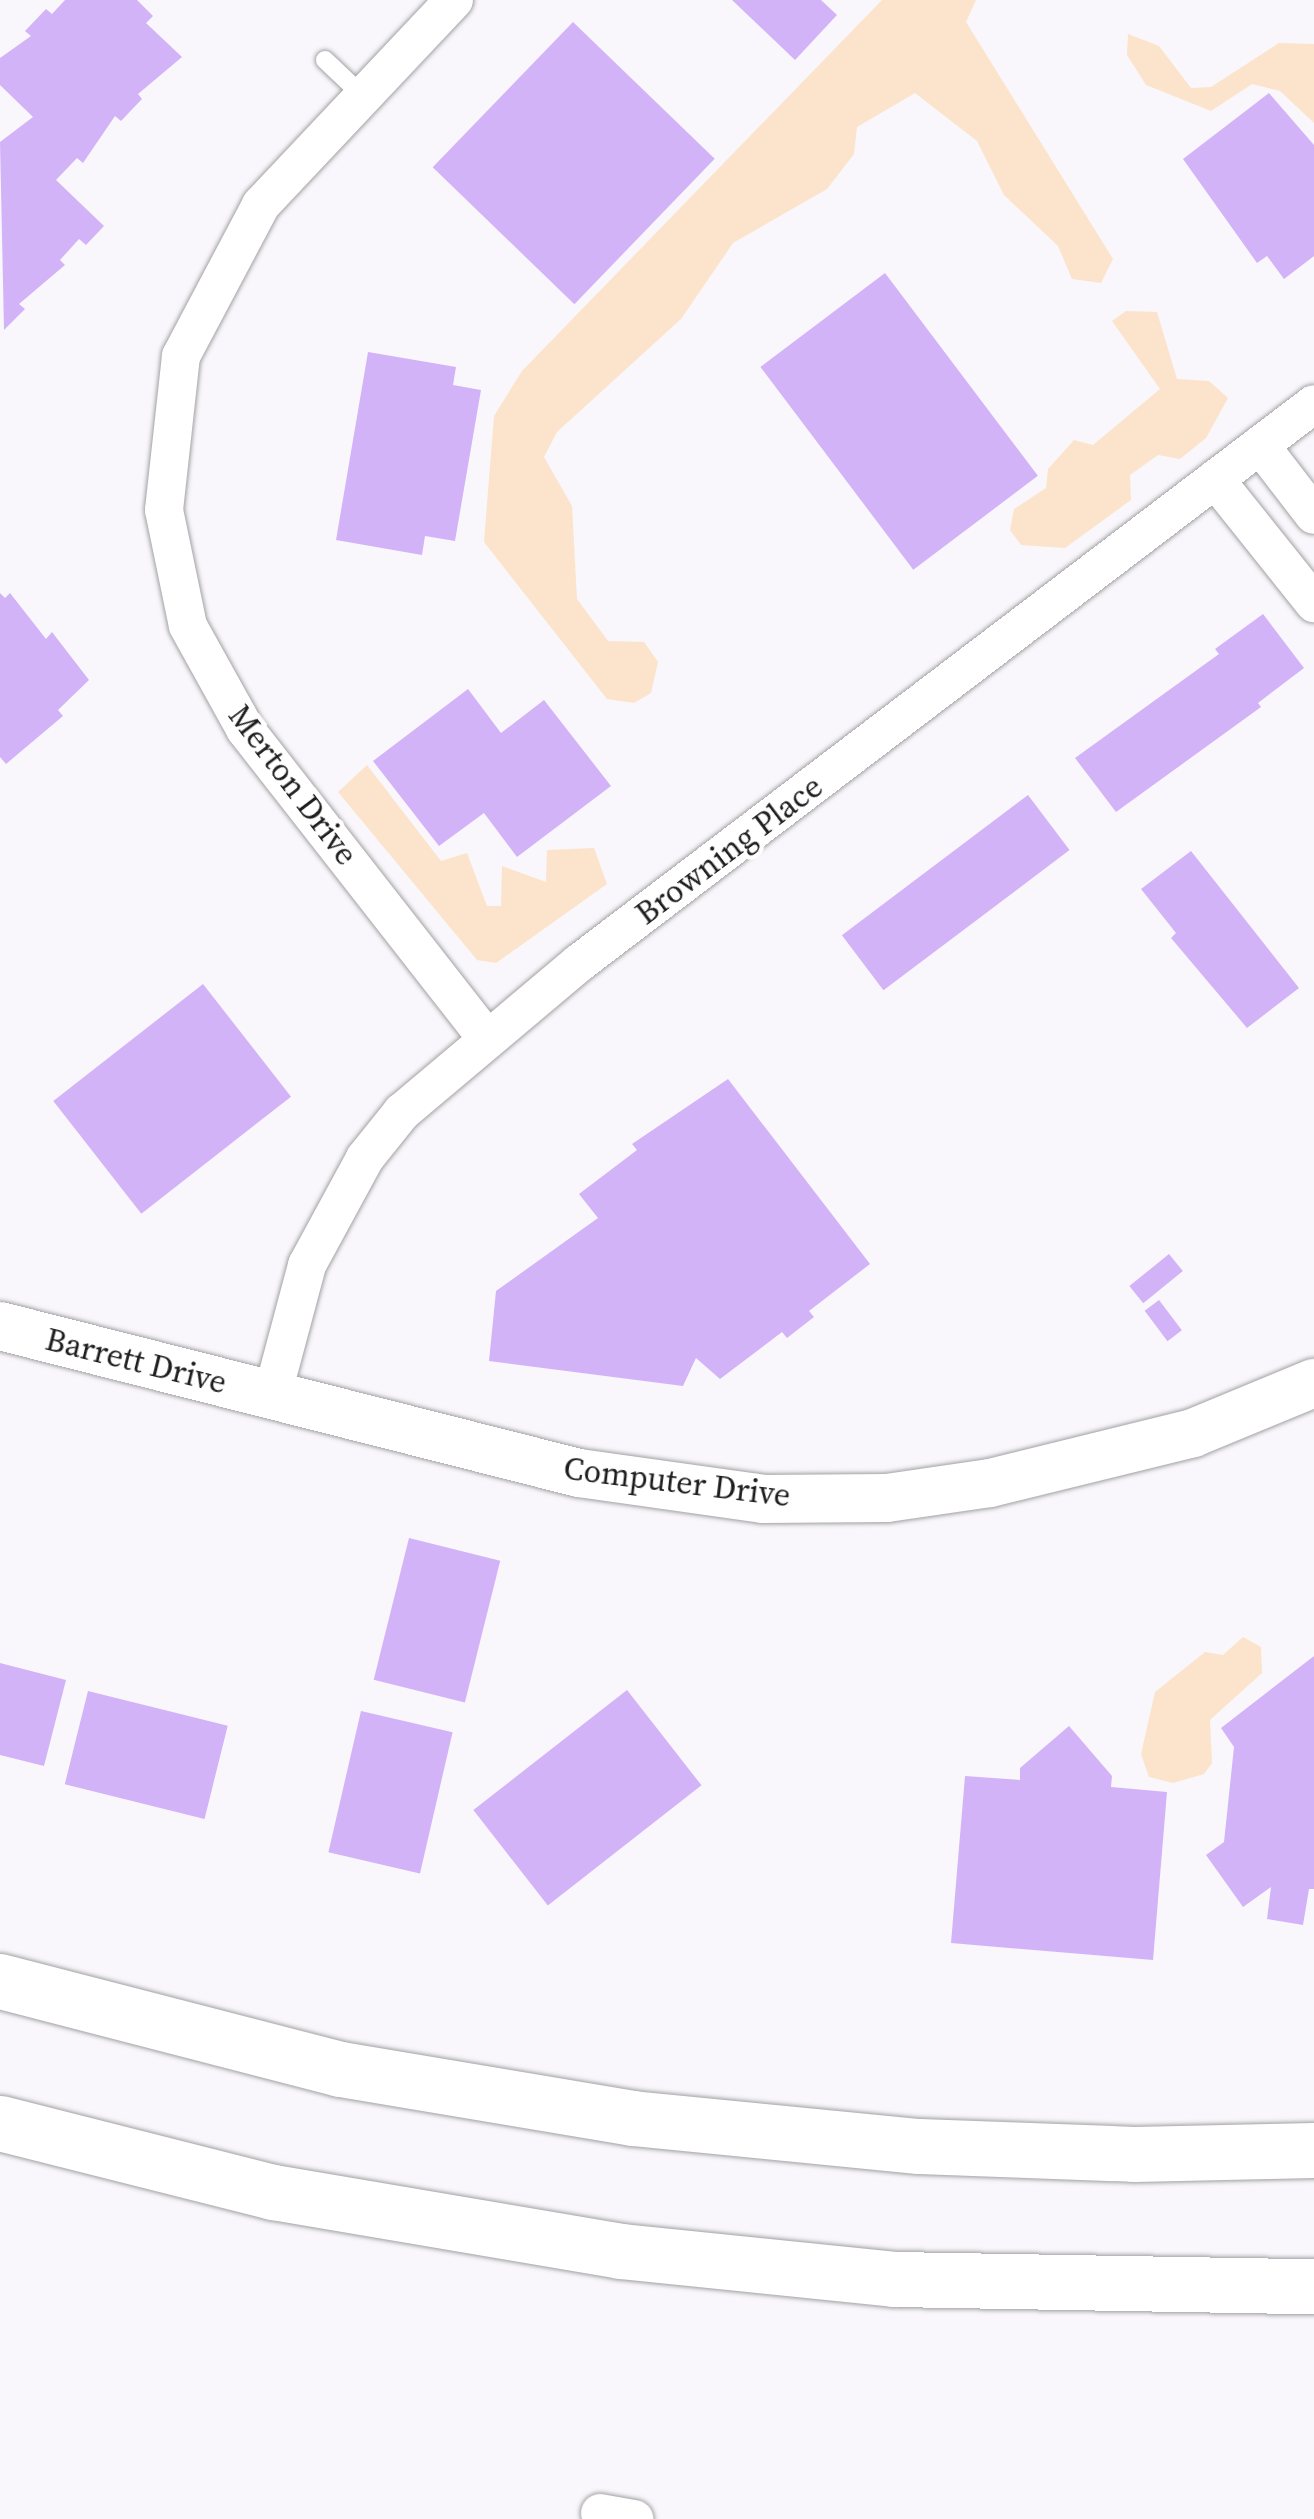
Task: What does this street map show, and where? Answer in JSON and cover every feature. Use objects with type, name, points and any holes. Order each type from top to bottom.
[{"type":"highway","points":[[0,1980],[340,2069],[632,2118],[919,2146],[1134,2154],[1314,2150]]},
{"type":"highway","points":[[0,2123],[273,2192],[620,2252],[894,2279],[1314,2286]]},
{"type":"street","name":"Merton Drive","points":[[454,0],[261,205],[180,356],[164,510],[188,626],[245,729],[486,1037]]},
{"type":"street","name":"Browning Place","points":[[272,1396],[306,1265],[365,1158],[402,1112],[486,1037],[1314,404]]},
{"type":"street","points":[[1260,445],[1314,515]]},
{"type":"street","points":[[1214,479],[1314,603]]},
{"type":"street","name":"Barrett Drive","points":[[0,1326],[272,1396]]},
{"type":"street","name":"Computer Drive","points":[[272,1396],[579,1473],[763,1499],[887,1498],[990,1483],[1193,1434],[1314,1383]]},
{"type":"lane","points":[[325,60],[363,96]]},
{"type":"shaded area","points":[[882,0],[976,0],[966,22],[1113,259],[1101,283],[1072,279],[1058,246],[1004,195],[977,141],[915,93],[857,127],[854,154],[827,189],[733,243],[681,319],[557,432],[544,457],[572,506],[577,599],[608,641],[644,642],[658,662],[651,693],[634,703],[607,699],[484,542],[494,416],[522,371]]},
{"type":"shaded area","points":[[1128,34],[1159,46],[1191,88],[1211,87],[1279,43],[1314,44],[1314,123],[1280,91],[1252,84],[1211,111],[1146,85],[1127,55]]},
{"type":"shaded area","points":[[1126,311],[1157,312],[1177,379],[1209,381],[1228,398],[1206,438],[1180,459],[1158,455],[1130,475],[1131,500],[1065,548],[1021,545],[1010,530],[1014,509],[1046,488],[1048,469],[1074,440],[1093,445],[1160,389],[1112,321]]},
{"type":"shaded area","points":[[367,765],[441,861],[467,853],[487,906],[501,906],[502,866],[546,882],[547,850],[594,848],[607,884],[496,963],[477,960],[338,792]]},
{"type":"shaded area","points":[[1243,1637],[1261,1647],[1262,1673],[1210,1720],[1212,1763],[1204,1774],[1173,1783],[1149,1777],[1141,1754],[1155,1692],[1205,1652],[1223,1655]]},
{"type":"building","points":[[65,0],[137,0],[153,16],[146,23],[182,57],[138,94],[142,99],[121,121],[115,116],[83,163],[77,158],[56,180],[104,226],[86,245],[79,239],[60,260],[65,265],[19,304],[25,309],[4,330],[0,142],[33,117],[0,85],[0,58],[31,36],[25,31],[46,9],[52,14]]},
{"type":"building","points":[[732,0],[821,0],[837,15],[795,60]]},
{"type":"building","points":[[573,22],[715,159],[574,304],[433,167]]},
{"type":"building","points":[[1269,93],[1314,145],[1314,256],[1284,279],[1267,256],[1257,263],[1183,159]]},
{"type":"building","points":[[885,273],[1038,476],[913,570],[760,367]]},
{"type":"building","points":[[368,352],[456,367],[453,385],[481,390],[455,541],[425,536],[422,555],[336,540]]},
{"type":"building","points":[[0,593],[5,598],[10,593],[46,639],[52,632],[89,680],[58,710],[63,716],[6,764],[0,757]]},
{"type":"building","points":[[1263,614],[1304,668],[1258,703],[1261,707],[1116,812],[1075,758],[1219,654],[1215,649]]},
{"type":"building","points":[[468,689],[501,733],[544,700],[611,786],[517,857],[484,813],[439,846],[373,761]]},
{"type":"building","points":[[1028,795],[1070,850],[883,990],[842,935]]},
{"type":"building","points":[[1191,851],[1299,988],[1247,1028],[1171,938],[1176,933],[1141,889]]},
{"type":"building","points":[[203,984],[291,1097],[141,1214],[53,1101]]},
{"type":"building","points":[[728,1079],[870,1264],[809,1311],[814,1317],[787,1338],[782,1332],[720,1379],[696,1358],[683,1386],[489,1361],[496,1291],[598,1218],[579,1194],[637,1150],[632,1144]]},
{"type":"building","points":[[1169,1254],[1183,1271],[1143,1303],[1129,1286]]},
{"type":"building","points":[[1159,1300],[1182,1330],[1167,1341],[1145,1311]]},
{"type":"building","points":[[409,1538],[500,1561],[465,1702],[374,1680]]},
{"type":"building","points":[[1314,1656],[1314,1889],[1309,1889],[1303,1925],[1267,1919],[1271,1887],[1243,1907],[1206,1855],[1224,1842],[1234,1747],[1221,1728]]},
{"type":"building","points":[[0,1663],[66,1680],[44,1766],[0,1755]]},
{"type":"building","points":[[627,1690],[701,1785],[548,1905],[473,1810]]},
{"type":"building","points":[[88,1691],[228,1726],[204,1819],[65,1784]]},
{"type":"building","points":[[361,1711],[453,1732],[420,1873],[328,1852]]},
{"type":"building","points":[[1069,1726],[1112,1776],[1111,1787],[1167,1792],[1153,1960],[951,1943],[965,1776],[1020,1780],[1020,1768]]}]
